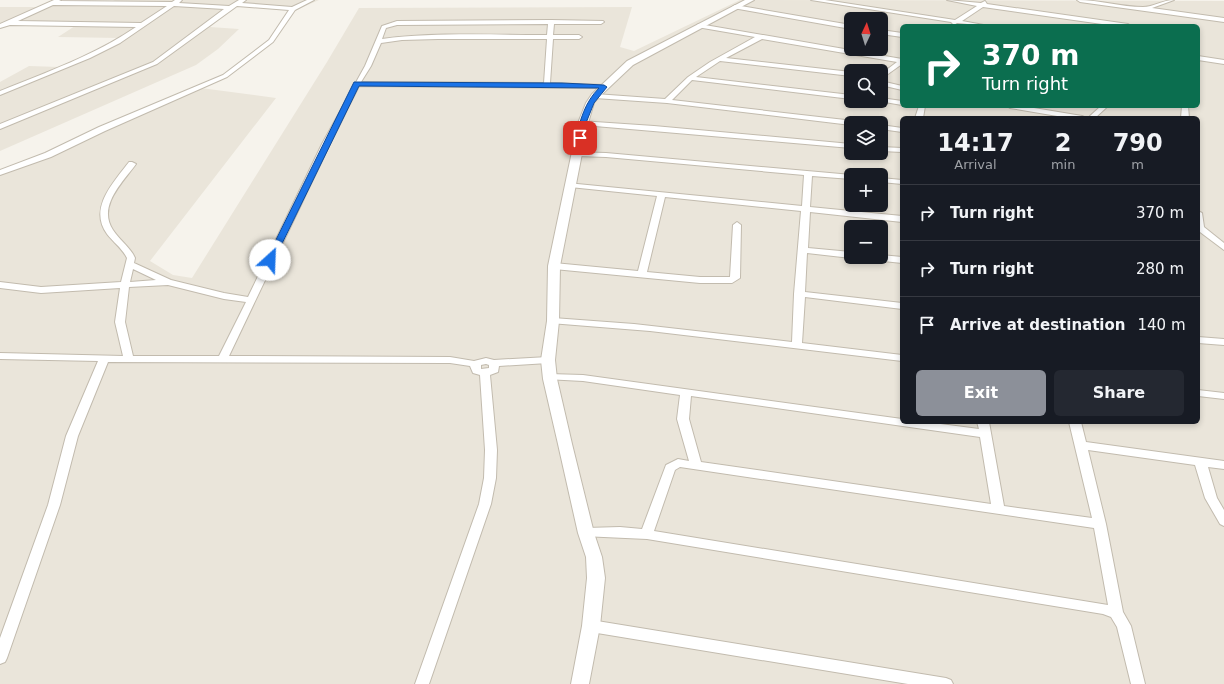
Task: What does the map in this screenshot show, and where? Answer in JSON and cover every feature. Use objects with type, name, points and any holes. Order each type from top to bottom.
[{"type":"street","points":[[0,26],[10,23],[58,0]]},
{"type":"street","points":[[113,3],[119,0]]},
{"type":"street","points":[[0,93],[88,57],[118,42],[179,0]]},
{"type":"street","points":[[0,127],[155,62],[172,53],[229,8],[240,2],[293,8],[312,0]]},
{"type":"street","points":[[580,684],[591,626],[596,578],[594,557],[586,533],[549,377],[548,360],[553,321],[554,266],[583,123],[590,103],[595,96],[630,63],[750,0]]},
{"type":"street","points":[[814,0],[971,24]]},
{"type":"street","points":[[950,0],[1115,24]]},
{"type":"street","points":[[953,24],[990,0]]},
{"type":"street","points":[[1080,0],[1224,20]]},
{"type":"street","points":[[1146,9],[1171,0]]},
{"type":"street","points":[[51,3],[173,4],[229,8]]},
{"type":"street","points":[[0,173],[48,154],[225,76],[271,41],[293,8]]},
{"type":"street","points":[[735,8],[844,26]]},
{"type":"street","points":[[547,85],[551,22]]},
{"type":"street","points":[[223,359],[357,84],[368,66],[384,27],[397,23],[601,22]]},
{"type":"street","points":[[10,23],[143,25]]},
{"type":"street","points":[[699,26],[900,61]]},
{"type":"street","points":[[888,33],[900,35]]},
{"type":"street","points":[[379,41],[418,38],[579,37]]},
{"type":"street","points":[[667,101],[690,78],[720,59],[760,37]]},
{"type":"street","points":[[1200,58],[1224,62]]},
{"type":"street","points":[[720,59],[844,73]]},
{"type":"street","points":[[888,72],[900,63]]},
{"type":"street","points":[[690,78],[844,96]]},
{"type":"street","points":[[357,84],[547,85],[604,87]]},
{"type":"street","points":[[888,85],[900,88]]},
{"type":"street","points":[[595,96],[667,101],[844,122]]},
{"type":"street","points":[[888,101],[900,103]]},
{"type":"street","points":[[1022,108],[1070,116]]},
{"type":"street","points":[[1093,116],[1103,108]]},
{"type":"street","points":[[583,123],[844,145]]},
{"type":"street","points":[[888,128],[900,130]]},
{"type":"street","points":[[888,149],[900,150]]},
{"type":"street","points":[[577,154],[614,155],[844,176]]},
{"type":"street","points":[[130,359],[120,322],[125,284],[131,258],[127,250],[108,231],[103,215],[106,202],[132,164]]},
{"type":"street","points":[[797,344],[804,209],[808,173]]},
{"type":"street","points":[[888,181],[900,182]]},
{"type":"street","points":[[570,185],[900,219]]},
{"type":"street","points":[[642,275],[662,194]]},
{"type":"street","points":[[554,266],[700,280],[732,280],[735,278],[737,225]]},
{"type":"street","points":[[1200,230],[1224,247]]},
{"type":"street","points":[[802,250],[844,254]]},
{"type":"street","points":[[888,258],[900,260]]},
{"type":"street","points":[[130,264],[168,282],[224,296],[251,300]]},
{"type":"street","points":[[0,285],[41,290],[168,282]]},
{"type":"street","points":[[800,294],[900,306]]},
{"type":"street","points":[[553,321],[594,323],[797,344],[900,358]]},
{"type":"street","points":[[1200,340],[1224,342]]},
{"type":"street","points":[[0,356],[130,359],[450,360],[494,370],[494,364],[548,360]]},
{"type":"street","points":[[0,658],[54,505],[72,436],[104,358]]},
{"type":"street","points":[[422,684],[485,504],[490,478],[491,450],[481,368]]},
{"type":"street","points":[[549,377],[583,378],[900,422]]},
{"type":"street","points":[[686,392],[683,419],[696,464]]},
{"type":"street","points":[[1200,393],[1224,396]]},
{"type":"street","points":[[914,424],[985,434]]},
{"type":"street","points":[[983,424],[998,509]]},
{"type":"street","points":[[1076,424],[1100,524],[1116,613],[1124,626],[1138,684]]},
{"type":"street","points":[[1081,445],[1224,465]]},
{"type":"street","points":[[1200,462],[1211,498],[1224,521]]},
{"type":"street","points":[[647,534],[670,468],[678,463],[696,464],[785,479],[1100,524]]},
{"type":"street","points":[[586,533],[620,532],[647,534],[1088,606],[1116,613]]},
{"type":"street","points":[[591,626],[946,684]]},
{"type":"shaded area","points":[[115,0],[319,0],[296,10],[235,7],[210,27],[239,29],[218,49],[196,65],[0,151],[0,82],[29,66],[59,67],[84,57],[119,38],[58,37],[75,26],[12,25],[0,29],[0,7],[38,7],[49,3],[111,2]]},
{"type":"shaded area","points":[[740,0],[1224,1],[1224,684],[0,684],[0,170],[57,148],[193,87],[276,98],[150,261],[173,275],[192,278],[359,8],[632,7],[620,47],[634,51]]},
{"type":"route","points":[[270,260],[326,144],[357,84],[562,85],[604,87],[590,103],[583,123],[580,138]]}]
